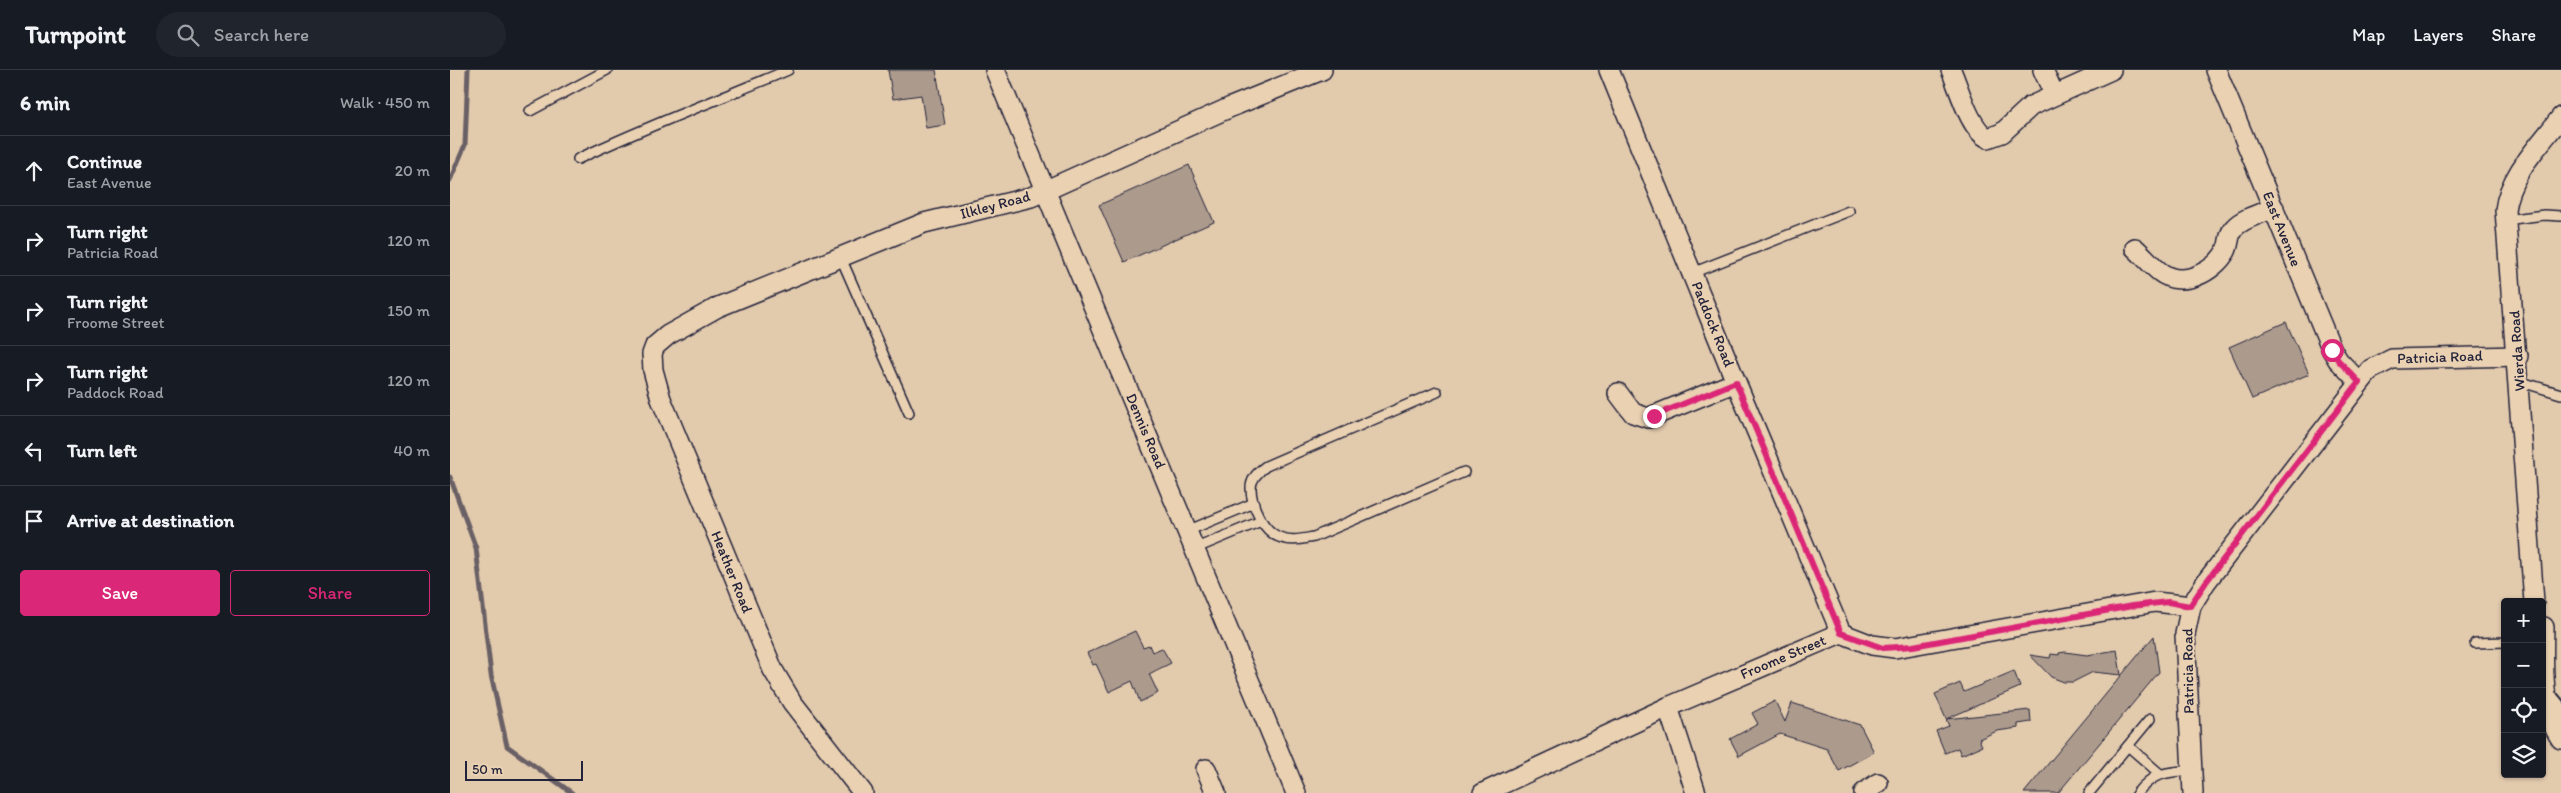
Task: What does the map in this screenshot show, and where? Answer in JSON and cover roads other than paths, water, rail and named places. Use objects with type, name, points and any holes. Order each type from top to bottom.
[{"type":"street","name":"Dennis Road","points":[[995,70],[1296,793]]},
{"type":"street","name":"Ilkley Road","points":[[668,335],[718,307],[924,223],[1017,202],[1231,107],[1322,70]]},
{"type":"street","name":"Paddock Road","points":[[1609,70],[1841,633]]},
{"type":"street","points":[[1951,70],[1975,127],[1982,135],[1988,138],[2002,133],[2031,106],[2054,94],[2111,70]]},
{"type":"street","points":[[2043,70],[2054,94]]},
{"type":"street","name":"East Avenue","points":[[2216,70],[2332,350],[2338,360],[2359,382]]},
{"type":"street","name":"Wierda Road","points":[[2534,598],[2518,381],[2518,356],[2505,220],[2507,197],[2510,188],[2561,118]]},
{"type":"street","points":[[2135,248],[2161,273],[2179,280],[2204,273],[2218,263],[2228,249],[2229,237],[2235,226],[2274,208]]},
{"type":"street","name":"Heather Road","points":[[668,335],[655,346],[652,354],[656,384],[746,606],[781,686],[863,793]]},
{"type":"street","name":"Patricia Road","points":[[2194,793],[2184,649],[2190,606],[2206,582],[2370,370],[2392,359],[2518,356]]},
{"type":"street","points":[[1618,393],[1633,413],[1648,418],[1736,382]]},
{"type":"street","name":"Froome Street","points":[[1483,793],[1668,707],[1841,633],[1877,646],[1895,648],[2155,602],[2190,606]]},
{"type":"street","points":[[2546,677],[2555,712],[2553,726],[2561,739]]},
{"type":"street","points":[[1668,707],[1696,793]]},
{"type":"street","points":[[1206,770],[1216,793]]},
{"type":"lane","points":[[530,111],[607,70]]},
{"type":"lane","points":[[578,159],[633,133],[788,70]]},
{"type":"lane","points":[[1692,273],[1849,211]]},
{"type":"lane","points":[[2505,220],[2544,215],[2561,216]]},
{"type":"lane","points":[[841,258],[909,413]]},
{"type":"lane","points":[[2518,381],[2561,394]]},
{"type":"lane","points":[[1437,392],[1266,466],[1256,474],[1251,487],[1254,503],[1261,521],[1279,537],[1297,541],[1314,537],[1464,472]]},
{"type":"lane","points":[[1187,531],[1254,503]]},
{"type":"lane","points":[[1194,549],[1261,521]]},
{"type":"lane","points":[[2475,643],[2501,642]]},
{"type":"lane","points":[[2089,793],[2150,720]]},
{"type":"lane","points":[[2128,746],[2159,773]]},
{"type":"lane","points":[[2137,793],[2151,777],[2159,773],[2192,770]]},
{"type":"waterway","points":[[450,180],[465,145],[468,70]]},
{"type":"waterway","points":[[450,477],[476,548],[491,675],[507,746],[572,793]]}]
